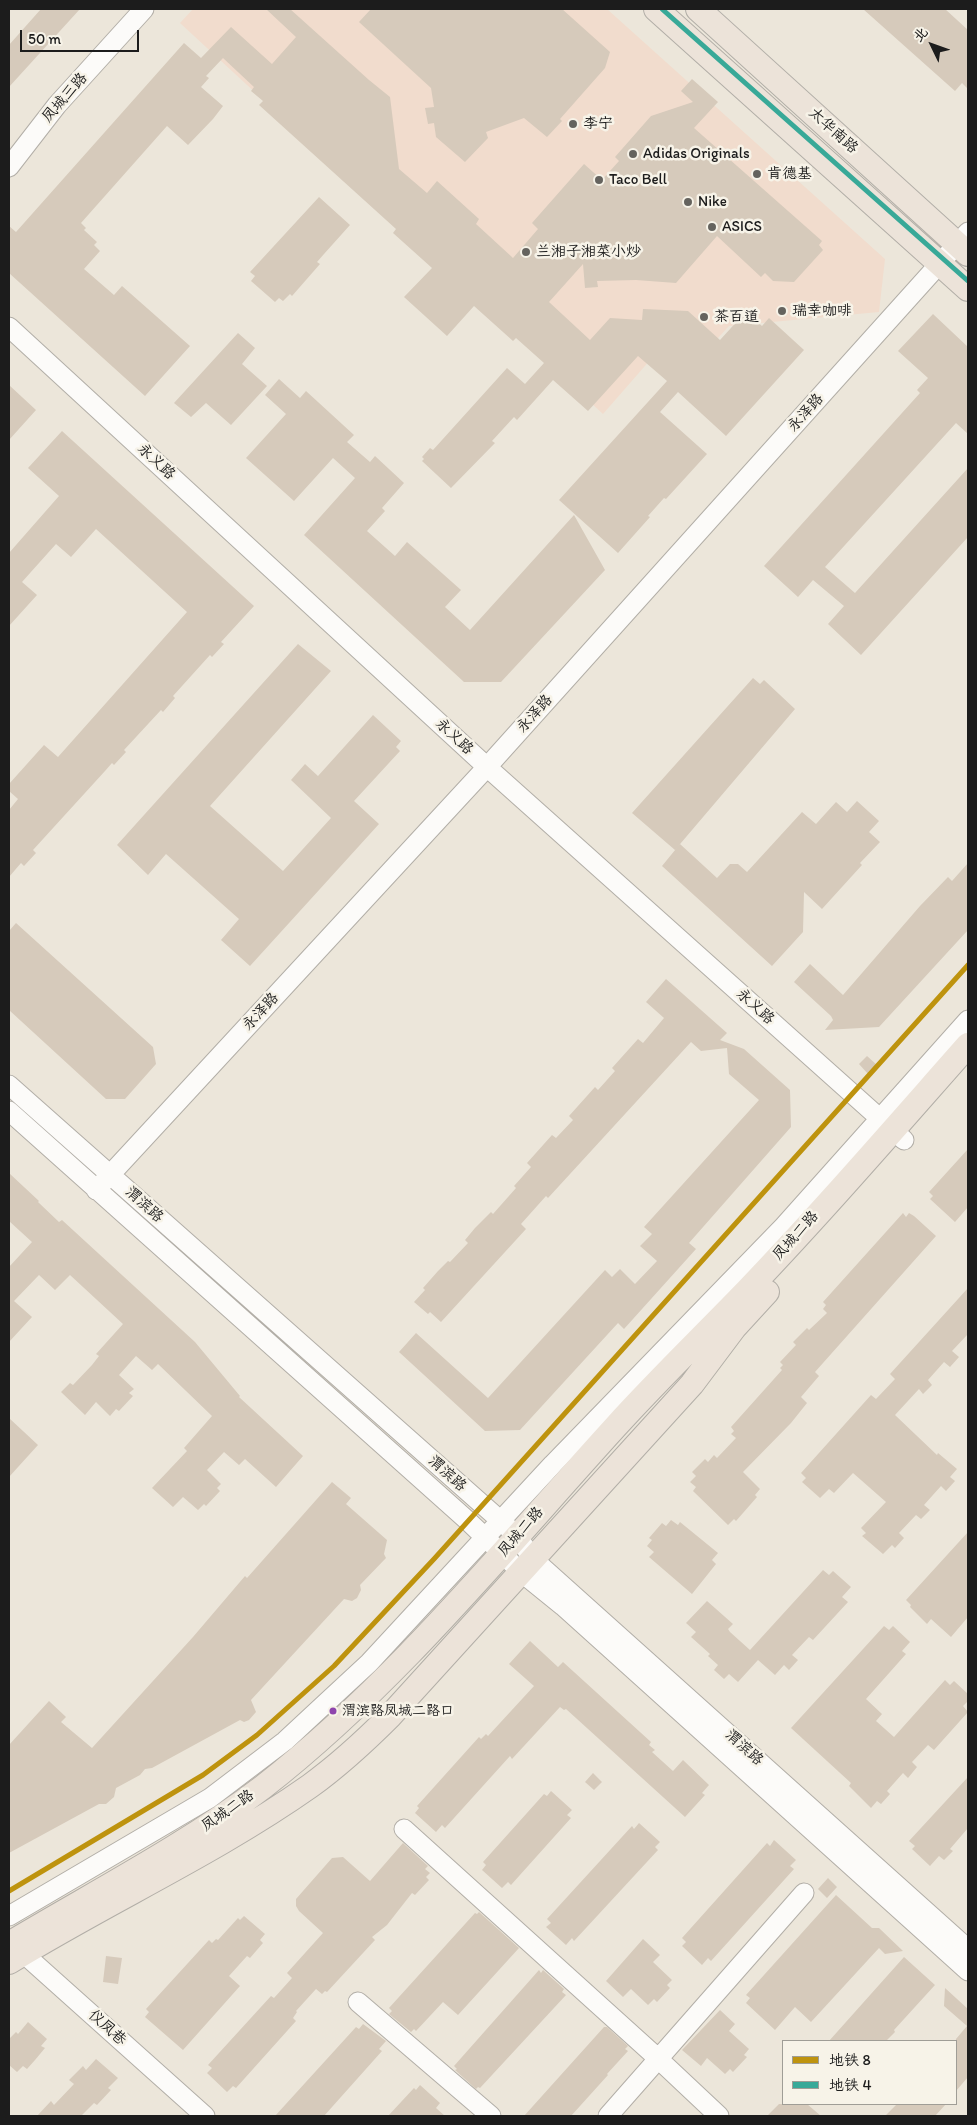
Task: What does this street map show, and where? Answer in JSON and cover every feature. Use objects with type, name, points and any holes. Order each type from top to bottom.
[{"type":"main road","name":"太华南路","points":[[656,9],[968,289]]},
{"type":"main road","name":"太华南路","points":[[698,9],[965,244]]},
{"type":"main road","name":"凤城二路","points":[[12,1948],[224,1815],[265,1785],[359,1704],[431,1630],[501,1537],[736,1302],[968,1045]]},
{"type":"main road","name":"凤城二路","points":[[12,1948],[230,1838],[311,1785],[356,1748],[390,1716],[692,1384],[734,1328],[892,1130],[968,1069]]},
{"type":"street","name":"凤城三路","points":[[9,167],[57,105],[144,9]]},
{"type":"street","name":"永泽路","points":[[96,1190],[487,767],[941,263],[965,244]]},
{"type":"street","name":"永义路","points":[[9,327],[487,767],[892,1130]]},
{"type":"street","points":[[892,1130],[968,1020]]},
{"type":"street","name":"渭滨路","points":[[9,1085],[110,1175],[501,1537],[562,1606],[968,1971]]},
{"type":"street","name":"渭滨路","points":[[9,1112],[468,1520],[501,1537]]},
{"type":"street","points":[[9,1916],[210,1798],[285,1741],[501,1537]]},
{"type":"street","name":"渭滨路","points":[[527,1566],[968,1949]]},
{"type":"street","points":[[404,1829],[658,2058],[719,2116]]},
{"type":"street","points":[[608,2116],[804,1893]]},
{"type":"street","name":"仪凤巷","points":[[12,1948],[205,2116]]},
{"type":"street","points":[[358,2002],[491,2116]]},
{"type":"shaded area","points":[[193,9],[607,9],[885,259],[879,312],[729,326],[676,384],[651,359],[603,414],[180,23]]},
{"type":"building","points":[[41,9],[80,9],[9,87],[9,45]]},
{"type":"building","points":[[266,9],[290,9],[390,97],[399,169],[427,193],[437,181],[479,219],[476,224],[513,258],[538,229],[532,223],[584,164],[602,180],[619,161],[615,157],[651,116],[693,102],[681,91],[692,79],[718,102],[694,128],[822,241],[819,245],[823,250],[794,282],[773,281],[765,273],[761,277],[717,236],[676,283],[636,280],[597,281],[598,287],[585,288],[583,264],[549,302],[590,340],[610,318],[642,320],[643,309],[688,311],[720,340],[741,317],[752,317],[762,326],[769,318],[804,350],[726,436],[678,392],[660,412],[707,454],[666,499],[664,498],[618,553],[559,500],[667,381],[638,356],[588,411],[553,380],[517,420],[514,417],[492,441],[495,443],[451,488],[422,461],[424,459],[422,457],[430,448],[433,450],[507,368],[525,384],[544,363],[516,338],[513,341],[474,306],[447,336],[404,297],[432,268],[393,233],[396,229],[259,105],[263,101],[251,91],[254,87],[223,58],[206,76],[209,78],[201,87],[223,106],[213,119],[188,145],[167,126],[81,223],[86,228],[84,230],[97,242],[94,245],[100,251],[84,269],[114,295],[122,286],[190,346],[145,396],[9,273],[9,226],[16,232],[184,43],[201,58],[231,27],[272,64],[296,37]]},
{"type":"building","points":[[371,9],[562,9],[610,52],[605,68],[560,119],[562,121],[547,137],[524,118],[486,132],[488,138],[465,162],[436,137],[434,123],[428,124],[425,108],[434,107],[431,88],[359,22]]},
{"type":"building","points":[[863,9],[945,9],[968,30],[968,89],[962,83],[955,91]]},
{"type":"building","points":[[319,197],[350,225],[317,262],[320,264],[292,296],[290,294],[283,301],[279,298],[275,302],[251,281],[255,276],[250,272]]},
{"type":"building","points":[[933,314],[968,347],[968,434],[956,423],[825,567],[855,593],[968,468],[968,537],[861,655],[828,624],[844,606],[813,580],[798,597],[764,566],[920,393],[917,390],[928,378],[898,351]]},
{"type":"building","points":[[238,333],[255,348],[242,364],[267,386],[231,425],[206,403],[191,417],[174,403]]},
{"type":"building","points":[[279,379],[300,398],[306,391],[354,435],[347,442],[370,462],[375,456],[404,483],[382,508],[385,511],[367,531],[395,556],[407,542],[461,590],[445,607],[470,630],[574,515],[605,570],[501,682],[464,682],[304,535],[355,478],[333,458],[294,501],[246,458],[286,414],[265,395]]},
{"type":"building","points":[[9,385],[36,410],[9,440]]},
{"type":"building","points":[[62,431],[254,606],[221,642],[224,644],[212,657],[210,655],[173,696],[175,698],[163,712],[161,710],[124,750],[126,752],[114,765],[112,763],[33,850],[36,853],[24,866],[21,863],[9,877],[9,810],[18,799],[9,791],[9,784],[44,745],[58,757],[187,612],[96,529],[71,557],[56,544],[22,582],[37,595],[9,626],[9,553],[59,496],[28,468]]},
{"type":"building","points":[[298,644],[331,671],[210,806],[283,871],[331,818],[291,780],[305,764],[318,776],[373,715],[401,741],[396,747],[400,751],[354,801],[379,824],[250,966],[221,940],[239,919],[166,854],[148,875],[117,845]]},
{"type":"building","points":[[753,678],[760,684],[764,680],[795,709],[675,850],[632,813]]},
{"type":"building","points":[[857,801],[879,821],[869,832],[880,842],[822,909],[804,892],[803,932],[772,966],[662,866],[680,844],[717,878],[730,864],[738,864],[747,872],[802,812],[816,824],[836,802],[847,812]]},
{"type":"building","points":[[968,863],[968,930],[879,1027],[825,1030],[833,1020],[831,1016],[794,982],[810,964],[843,995],[920,906],[948,877],[952,881]]},
{"type":"building","points":[[16,923],[153,1047],[156,1064],[125,1099],[106,1099],[9,1010],[9,931]]},
{"type":"building","points":[[666,979],[727,1033],[720,1040],[744,1049],[790,1090],[791,1127],[689,1243],[696,1249],[624,1329],[618,1323],[520,1430],[485,1431],[399,1352],[416,1333],[488,1398],[605,1270],[612,1277],[620,1269],[635,1284],[657,1261],[640,1246],[652,1234],[644,1227],[759,1100],[729,1074],[727,1048],[701,1051],[691,1042],[548,1198],[546,1196],[521,1224],[526,1229],[441,1322],[414,1302],[438,1271],[448,1261],[450,1262],[468,1243],[465,1240],[475,1228],[491,1212],[493,1214],[516,1188],[514,1186],[531,1167],[527,1163],[552,1135],[556,1138],[573,1120],[569,1116],[595,1087],[598,1090],[615,1071],[612,1068],[638,1039],[643,1043],[664,1018],[646,1002]]},
{"type":"building","points":[[867,1056],[877,1065],[868,1074],[859,1064]]},
{"type":"building","points":[[968,1149],[968,1207],[955,1222],[930,1199],[933,1196],[929,1192]]},
{"type":"building","points":[[9,1173],[59,1222],[62,1220],[195,1342],[239,1397],[303,1456],[276,1487],[245,1459],[239,1465],[224,1452],[207,1470],[221,1484],[217,1488],[220,1491],[206,1506],[204,1504],[198,1510],[183,1497],[173,1507],[152,1488],[187,1451],[184,1448],[212,1416],[158,1364],[152,1370],[136,1356],[119,1375],[134,1389],[129,1393],[133,1396],[119,1411],[116,1409],[110,1416],[96,1402],[85,1415],[61,1392],[70,1383],[73,1385],[92,1365],[99,1356],[96,1354],[123,1324],[70,1275],[55,1290],[39,1275],[14,1301],[32,1317],[9,1342],[9,1267],[32,1242],[9,1221]]},
{"type":"building","points":[[903,1213],[906,1217],[909,1213],[914,1216],[936,1236],[815,1372],[819,1376],[801,1397],[807,1403],[791,1423],[743,1472],[760,1489],[755,1495],[757,1497],[736,1521],[734,1519],[728,1525],[693,1491],[696,1487],[690,1482],[696,1476],[692,1472],[705,1459],[708,1462],[714,1455],[717,1458],[736,1438],[731,1434],[734,1431],[731,1427],[782,1370],[780,1368],[783,1365],[780,1362],[796,1345],[793,1342],[807,1328],[809,1330],[827,1313],[823,1309],[826,1305],[823,1302]]},
{"type":"building","points":[[968,1288],[968,1334],[952,1351],[959,1357],[950,1367],[944,1362],[928,1380],[932,1385],[923,1394],[919,1389],[895,1415],[937,1455],[938,1453],[957,1469],[950,1477],[955,1481],[946,1491],[941,1486],[924,1505],[930,1510],[921,1519],[916,1515],[899,1533],[904,1538],[895,1548],[892,1545],[883,1554],[862,1536],[866,1533],[861,1528],[886,1502],[853,1473],[834,1493],[829,1489],[820,1498],[802,1482],[806,1478],[801,1473],[871,1395],[876,1399],[895,1379],[890,1374]]},
{"type":"building","points":[[9,1418],[38,1445],[9,1477]]},
{"type":"building","points":[[332,1482],[351,1498],[346,1504],[387,1540],[384,1554],[386,1558],[360,1585],[361,1590],[357,1598],[352,1601],[344,1599],[251,1700],[256,1712],[249,1720],[244,1722],[240,1720],[152,1768],[145,1769],[140,1775],[116,1788],[114,1797],[106,1804],[99,1804],[9,1853],[9,1745],[49,1701],[66,1717],[61,1722],[92,1748],[193,1637],[245,1576],[247,1578]]},
{"type":"building","points":[[671,1520],[678,1525],[680,1522],[718,1553],[712,1560],[716,1564],[692,1594],[649,1557],[654,1552],[647,1546],[652,1540],[649,1538],[662,1523],[666,1526]]},
{"type":"building","points":[[968,1532],[968,1617],[951,1637],[931,1619],[927,1624],[910,1607],[911,1605],[906,1600]]},
{"type":"building","points":[[823,1570],[829,1575],[833,1571],[851,1587],[842,1597],[848,1602],[813,1640],[809,1637],[792,1655],[798,1660],[789,1670],[784,1665],[775,1675],[758,1660],[738,1682],[729,1674],[724,1679],[714,1670],[718,1665],[708,1656],[710,1654],[691,1637],[696,1632],[686,1623],[707,1601],[733,1624],[728,1629],[750,1650]]},
{"type":"building","points":[[884,1626],[889,1630],[893,1626],[910,1642],[902,1651],[906,1654],[866,1699],[882,1714],[876,1721],[894,1737],[945,1680],[950,1685],[954,1681],[968,1694],[968,1701],[963,1706],[968,1712],[934,1750],[928,1745],[912,1762],[917,1767],[908,1778],[903,1773],[887,1791],[890,1794],[881,1804],[877,1801],[871,1808],[849,1786],[851,1783],[791,1728]]},
{"type":"building","points":[[530,1641],[558,1667],[563,1662],[651,1742],[649,1745],[655,1750],[652,1752],[673,1771],[683,1760],[709,1785],[702,1793],[705,1795],[685,1817],[566,1709],[564,1710],[560,1707],[512,1759],[510,1756],[445,1828],[442,1825],[436,1832],[415,1813],[419,1808],[417,1806],[479,1737],[481,1739],[486,1734],[488,1736],[534,1686],[509,1664]]},
{"type":"building","points":[[593,1773],[602,1782],[594,1790],[585,1782]]},
{"type":"building","points":[[968,1777],[968,1828],[950,1849],[953,1851],[944,1860],[939,1856],[930,1866],[912,1849],[915,1846],[909,1841]]},
{"type":"building","points":[[551,1791],[572,1810],[567,1815],[571,1818],[511,1885],[508,1882],[502,1888],[482,1870],[486,1865],[483,1862],[544,1794],[547,1796]]},
{"type":"building","points":[[639,1823],[660,1842],[655,1847],[658,1850],[574,1941],[572,1938],[566,1945],[546,1927],[551,1923],[547,1919],[632,1826],[634,1829]]},
{"type":"building","points":[[774,1840],[796,1860],[790,1866],[794,1869],[711,1961],[708,1958],[702,1965],[682,1946],[686,1942],[682,1938],[767,1843],[770,1846]]},
{"type":"building","points":[[403,1843],[428,1866],[425,1869],[430,1873],[426,1877],[429,1880],[415,1895],[412,1893],[387,1925],[372,1937],[375,1940],[327,1992],[325,1991],[322,1994],[316,1989],[296,2011],[293,2018],[296,2021],[236,2088],[233,2086],[227,2092],[207,2073],[212,2068],[208,2065],[271,1996],[274,1998],[292,1978],[287,1973],[323,1933],[299,1911],[296,1906],[296,1899],[332,1858],[343,1857],[370,1881]]},
{"type":"building","points":[[828,1878],[837,1887],[827,1898],[818,1889]]},
{"type":"building","points":[[836,1895],[872,1928],[879,1928],[903,1951],[885,1954],[879,1948],[811,2022],[795,2007],[775,2030],[746,2003],[750,1998],[746,1995]]},
{"type":"building","points":[[479,1912],[519,1948],[458,2015],[443,2002],[416,2031],[414,2029],[411,2032],[389,2014],[392,2011],[389,2008],[475,1913]]},
{"type":"building","points":[[244,1916],[265,1934],[260,1940],[263,1943],[250,1958],[247,1956],[229,1976],[240,1986],[183,2050],[145,2017],[149,2012],[146,2009],[209,1940],[212,1943],[216,1939],[218,1940],[238,1918],[240,1920]]},
{"type":"building","points":[[643,1939],[660,1955],[653,1962],[672,1980],[667,1985],[670,1988],[657,2002],[654,1999],[648,2005],[631,1989],[623,1997],[606,1981]]},
{"type":"building","points":[[106,1956],[122,1958],[118,1984],[103,1982]]},
{"type":"building","points":[[904,1957],[935,1985],[887,2040],[830,2040]]},
{"type":"building","points":[[539,1970],[541,1973],[543,1970],[564,1989],[562,1992],[566,1995],[480,2088],[476,2089],[455,2070],[457,2069],[454,2066]]},
{"type":"building","points":[[945,1988],[968,2009],[968,2077],[957,2090],[956,2039],[967,2026],[944,2006]]},
{"type":"building","points":[[720,2010],[735,2024],[729,2031],[749,2049],[744,2055],[747,2057],[733,2072],[730,2069],[725,2074],[707,2058],[701,2066],[682,2050]]},
{"type":"building","points":[[28,2022],[47,2039],[41,2046],[45,2048],[27,2069],[23,2066],[17,2072],[9,2065],[9,2039],[16,2032],[18,2034]]},
{"type":"building","points":[[363,2024],[386,2041],[379,2049],[382,2051],[324,2116],[275,2116],[356,2027],[359,2029]]},
{"type":"building","points":[[604,2027],[607,2027],[628,2046],[625,2049],[628,2051],[608,2075],[571,2116],[524,2116]]},
{"type":"building","points":[[96,2059],[118,2078],[108,2088],[111,2090],[97,2105],[94,2103],[81,2116],[37,2116],[51,2101],[54,2105],[74,2084],[69,2080],[83,2066],[86,2070]]},
{"type":"building","points":[[420,2085],[440,2103],[436,2108],[445,2116],[388,2116],[414,2088],[416,2090]]},
{"type":"building","points":[[779,2104],[782,2104],[808,2105],[821,2116],[767,2116]]},
{"type":"building","points":[[896,2105],[945,2105],[935,2116],[885,2116]]},
{"type":"metro line","name":"4","points":[[662,9],[968,281]]},
{"type":"metro line","name":"8","points":[[9,1891],[203,1775],[257,1735],[334,1666],[434,1559],[968,965]]},
{"type":"place","name":"李宁","points":[[573,124]]},
{"type":"place","name":"Adidas Originals","points":[[633,154]]},
{"type":"place","name":"肯德基","points":[[757,174]]},
{"type":"place","name":"Taco Bell","points":[[599,180]]},
{"type":"place","name":"Nike","points":[[688,202]]},
{"type":"place","name":"ASICS","points":[[712,227]]},
{"type":"place","name":"兰湘子湘菜小炒","points":[[526,252]]},
{"type":"place","name":"瑞幸咖啡","points":[[782,311]]},
{"type":"place","name":"茶百道","points":[[704,317]]},
{"type":"place","name":"渭滨路凤城二路口","points":[[333,1711]]}]
